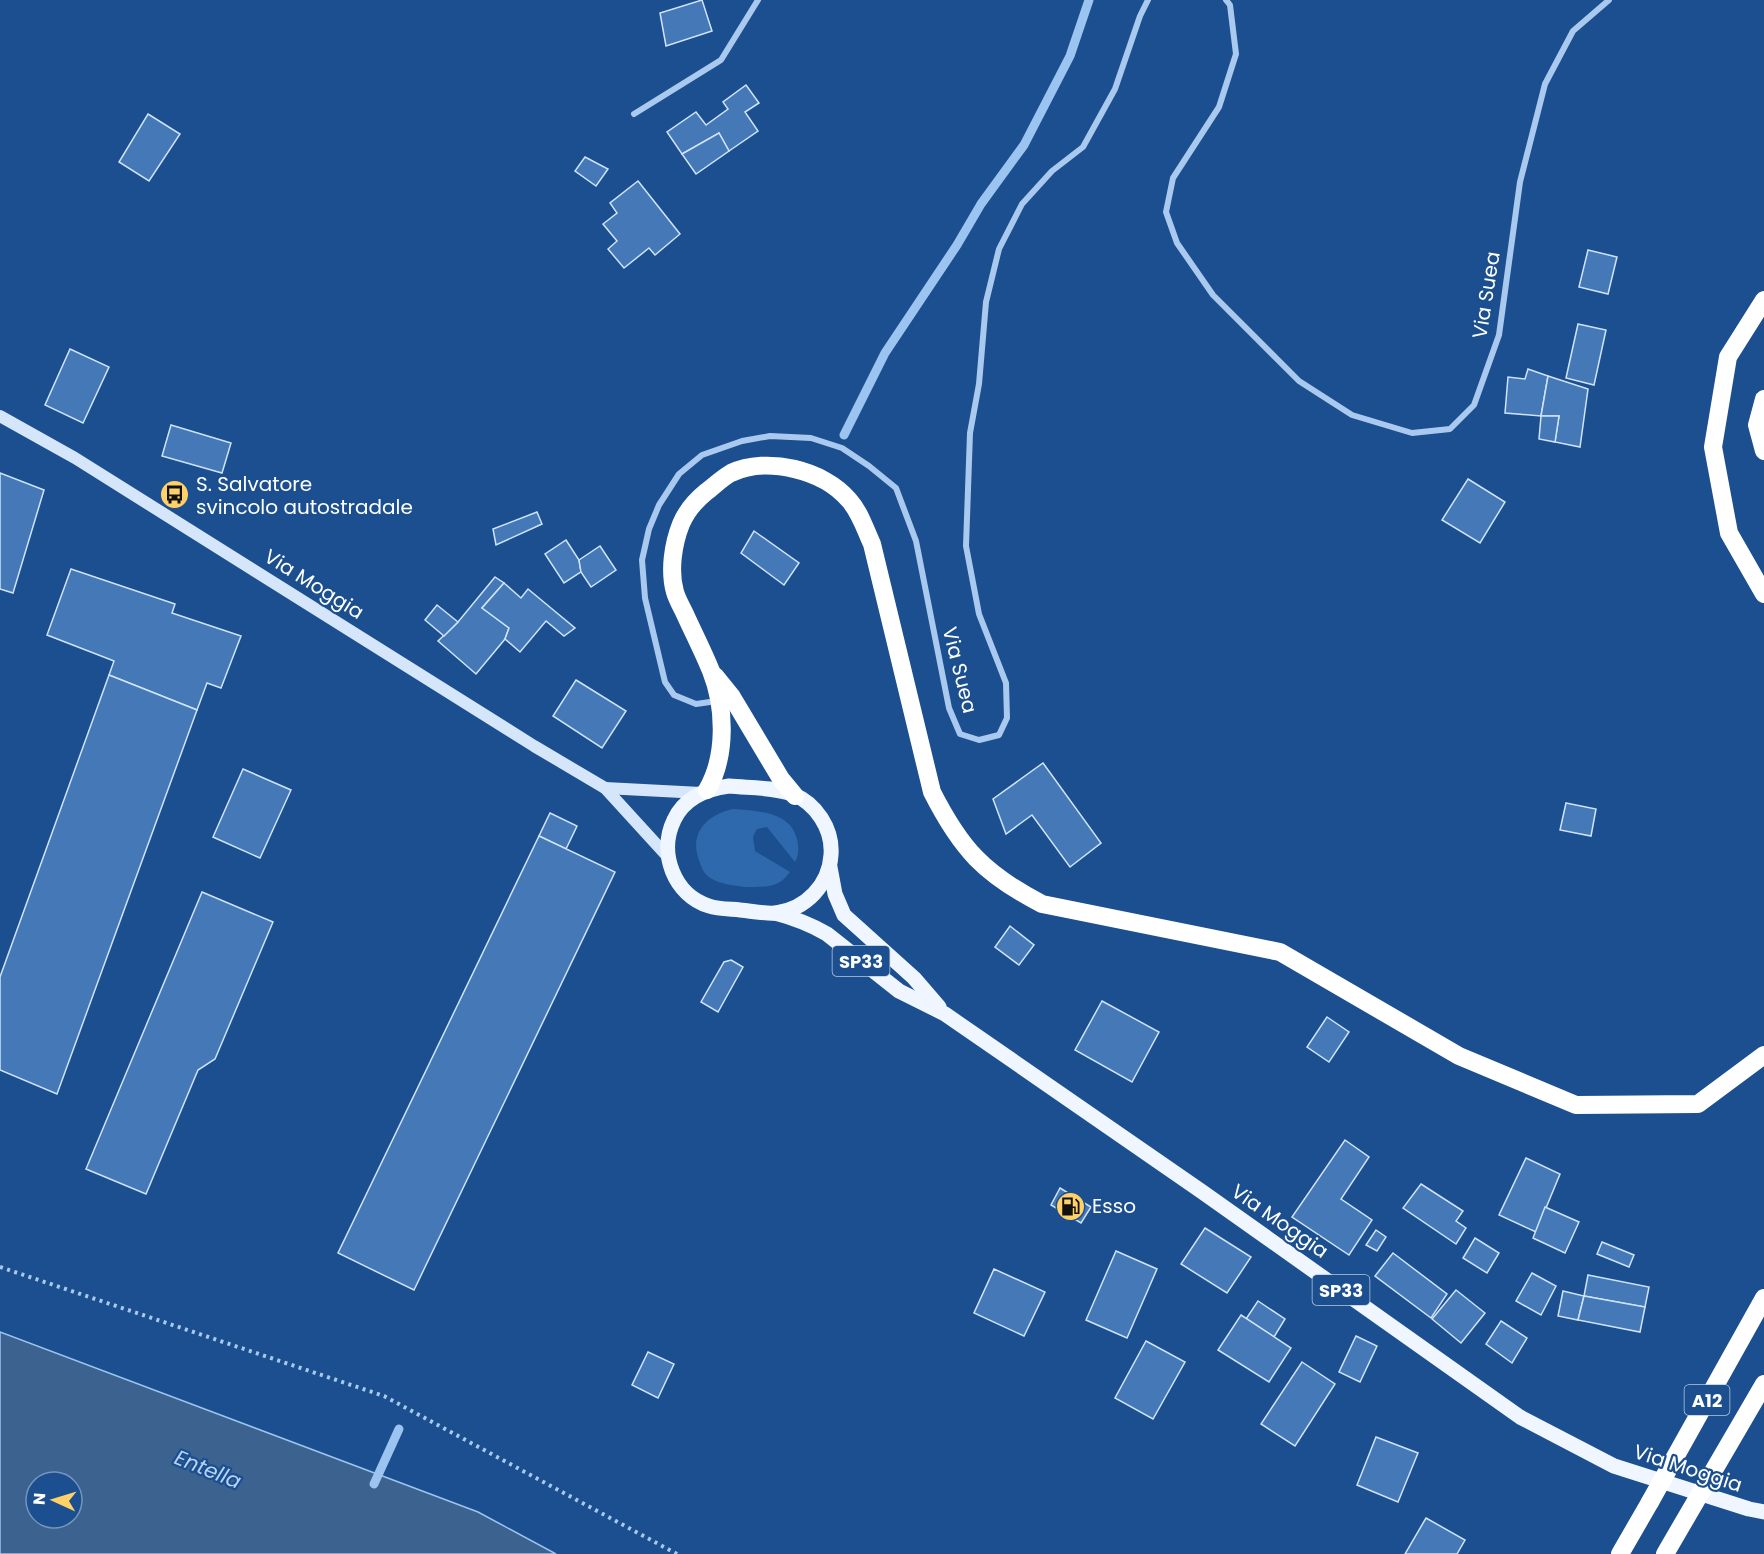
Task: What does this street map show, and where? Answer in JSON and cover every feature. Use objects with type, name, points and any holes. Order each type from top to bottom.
[{"type":"highway","points":[[1764,300],[1728,357],[1713,447],[1729,532],[1764,594]]},
{"type":"highway","points":[[1764,399],[1757,425],[1764,451]]},
{"type":"highway","points":[[704,792],[711,783],[719,758],[721,719],[712,672],[675,591],[673,548],[682,522],[692,506],[732,473],[769,466],[813,473],[848,499],[860,517],[872,544],[932,792],[946,819],[975,858],[1023,894],[1042,904],[1280,952],[1459,1056],[1576,1105],[1698,1104],[1764,1055]]},
{"type":"highway","points":[[712,672],[732,697],[781,779],[795,796]]},
{"type":"highway","name":"A12","points":[[1620,1554],[1764,1298]]},
{"type":"highway","name":"A12","points":[[1665,1554],[1764,1384]]},
{"type":"main road","name":"Via Moggia","points":[[0,416],[75,458],[483,715],[605,788],[668,857]]},
{"type":"main road","name":"Via Moggia","points":[[605,788],[704,792],[729,786],[776,791],[795,796],[810,806],[824,823],[831,843],[830,865],[835,894],[844,915],[914,978],[945,1014]]},
{"type":"main road","name":"Via Moggia","points":[[704,792],[681,809],[668,837],[668,857],[674,876],[686,892],[701,903],[711,907],[775,913],[796,918],[821,930],[899,991],[945,1014],[1201,1191],[1520,1417],[1614,1466],[1764,1512]]},
{"type":"main road","name":"Via Moggia","points":[[775,913],[791,909],[808,900],[821,885],[830,865]]},
{"type":"street","points":[[634,114],[721,60],[758,0]]},
{"type":"street","name":"Via Suea","points":[[718,701],[696,704],[674,695],[665,682],[645,597],[642,561],[648,529],[659,505],[679,474],[702,455],[742,441],[770,435],[811,438],[842,448],[896,488],[916,541],[949,708],[960,734],[979,740],[999,735],[1007,718],[1006,683],[979,614],[966,546],[970,433],[979,384],[986,302],[999,249],[1022,204],[1052,171],[1083,147],[1115,89],[1140,16],[1148,0]]},
{"type":"street","name":"Via Suea","points":[[1226,0],[1230,5],[1236,54],[1219,107],[1173,177],[1166,212],[1177,243],[1213,295],[1299,381],[1352,415],[1412,433],[1450,429],[1474,405],[1499,335],[1520,182],[1545,84],[1573,31],[1609,0]]},
{"type":"path","points":[[0,1267],[384,1396],[677,1554]]},
{"type":"shaded area","points":[[733,809],[771,814],[787,823],[793,830],[798,848],[795,862],[767,827],[757,829],[753,837],[755,851],[790,872],[780,882],[770,886],[742,887],[715,880],[703,871],[696,848],[699,832],[703,825],[716,815]]},
{"type":"water","name":"Entella","points":[[0,1332],[478,1512],[556,1554],[0,1554]]},
{"type":"building","points":[[702,0],[712,31],[666,46],[660,13]]},
{"type":"building","points":[[746,85],[759,103],[745,112],[758,131],[729,151],[719,133],[682,154],[667,132],[696,112],[706,125],[728,109],[723,102]]},
{"type":"building","points":[[148,114],[180,134],[149,181],[119,162]]},
{"type":"building","points":[[719,133],[729,151],[696,174],[682,154]]},
{"type":"building","points":[[585,157],[608,169],[596,186],[575,171]]},
{"type":"building","points":[[638,181],[680,234],[655,255],[649,248],[624,268],[608,249],[617,241],[603,224],[617,213],[610,203]]},
{"type":"building","points":[[1588,250],[1617,257],[1608,294],[1579,287]]},
{"type":"building","points":[[1578,324],[1606,330],[1594,385],[1566,378]]},
{"type":"building","points":[[70,349],[109,367],[83,423],[45,405]]},
{"type":"building","points":[[1528,369],[1548,376],[1541,416],[1505,413],[1508,377],[1525,379]]},
{"type":"building","points":[[1548,376],[1588,389],[1580,447],[1555,442],[1559,416],[1541,416]]},
{"type":"building","points":[[1541,416],[1559,416],[1555,442],[1539,439]]},
{"type":"building","points":[[171,425],[231,443],[222,473],[162,456]]},
{"type":"building","points":[[0,473],[44,490],[13,593],[0,589]]},
{"type":"building","points":[[1468,479],[1505,502],[1480,543],[1442,520]]},
{"type":"building","points":[[537,512],[542,524],[496,545],[493,529]]},
{"type":"building","points":[[754,531],[799,563],[784,585],[741,553]]},
{"type":"building","points":[[566,540],[579,560],[581,572],[564,583],[545,554]]},
{"type":"building","points":[[600,546],[616,570],[591,587],[581,572],[579,560]]},
{"type":"building","points":[[71,569],[175,604],[172,613],[241,636],[221,688],[207,683],[197,710],[109,675],[114,661],[47,635]]},
{"type":"building","points":[[495,577],[504,583],[482,608],[509,628],[505,639],[476,674],[438,641],[458,622]]},
{"type":"building","points":[[504,583],[521,598],[528,589],[575,628],[564,636],[546,621],[520,652],[505,639],[509,628],[482,608]]},
{"type":"building","points":[[437,605],[458,622],[444,636],[425,620]]},
{"type":"building","points":[[109,675],[197,710],[57,1094],[0,1070],[0,977]]},
{"type":"building","points":[[576,680],[626,711],[602,748],[553,716]]},
{"type":"building","points":[[1043,763],[1101,843],[1070,867],[1032,815],[1006,834],[993,799]]},
{"type":"building","points":[[243,769],[291,790],[260,858],[213,837]]},
{"type":"building","points":[[1566,803],[1596,809],[1591,836],[1560,830]]},
{"type":"building","points":[[550,813],[577,826],[566,849],[539,836]]},
{"type":"building","points":[[539,836],[615,872],[414,1290],[338,1253]]},
{"type":"building","points":[[202,892],[273,922],[215,1059],[198,1070],[146,1194],[86,1169]]},
{"type":"building","points":[[1010,926],[1034,945],[1019,965],[995,947]]},
{"type":"building","points":[[731,960],[743,967],[718,1012],[701,1002],[724,962]]},
{"type":"building","points":[[1102,1001],[1159,1032],[1132,1082],[1075,1050]]},
{"type":"building","points":[[1327,1017],[1349,1032],[1329,1062],[1307,1047]]},
{"type":"building","points":[[1345,1140],[1369,1157],[1341,1199],[1372,1220],[1349,1255],[1292,1217]]},
{"type":"building","points":[[1526,1158],[1560,1174],[1536,1232],[1499,1215]]},
{"type":"building","points":[[1421,1184],[1463,1211],[1456,1221],[1466,1228],[1456,1244],[1403,1208]]},
{"type":"building","name":"Esso","points":[[1060,1188],[1091,1207],[1081,1223],[1051,1205]]},
{"type":"building","points":[[1545,1207],[1579,1222],[1565,1253],[1533,1238]]},
{"type":"building","points":[[1205,1228],[1251,1257],[1227,1293],[1181,1264]]},
{"type":"building","points":[[1376,1230],[1386,1237],[1377,1251],[1366,1245]]},
{"type":"building","points":[[1475,1238],[1499,1253],[1487,1273],[1463,1258]]},
{"type":"building","points":[[1602,1242],[1634,1255],[1629,1267],[1597,1254]]},
{"type":"building","points":[[1116,1251],[1157,1269],[1127,1338],[1086,1320]]},
{"type":"building","points":[[1393,1253],[1447,1294],[1431,1318],[1375,1276]]},
{"type":"building","points":[[994,1269],[1045,1292],[1024,1336],[974,1313]]},
{"type":"building","points":[[1532,1273],[1556,1286],[1541,1315],[1516,1301]]},
{"type":"building","points":[[1588,1275],[1649,1287],[1645,1307],[1584,1296]]},
{"type":"building","points":[[1456,1290],[1485,1313],[1461,1343],[1432,1319]]},
{"type":"building","points":[[1563,1291],[1584,1296],[1578,1320],[1558,1316]]},
{"type":"building","points":[[1584,1296],[1645,1307],[1640,1332],[1578,1320]]},
{"type":"building","points":[[1258,1301],[1285,1319],[1274,1337],[1246,1319]]},
{"type":"building","points":[[1241,1315],[1291,1348],[1269,1382],[1218,1350]]},
{"type":"building","points":[[1501,1321],[1527,1338],[1512,1363],[1486,1344]]},
{"type":"building","points":[[1356,1336],[1377,1346],[1360,1382],[1339,1372]]},
{"type":"building","points":[[1146,1341],[1185,1362],[1153,1419],[1115,1398]]},
{"type":"building","points":[[648,1352],[674,1364],[658,1398],[632,1385]]},
{"type":"building","points":[[1302,1362],[1335,1384],[1295,1446],[1261,1424]]},
{"type":"building","points":[[1376,1437],[1418,1453],[1398,1502],[1357,1485]]},
{"type":"building","points":[[1426,1518],[1465,1540],[1457,1554],[1405,1554]]},
{"type":"waterway","points":[[844,435],[885,353],[957,245],[981,204],[1024,145],[1070,56],[1089,0]]},
{"type":"waterway","points":[[374,1484],[399,1429]]},
{"type":"place","name":"S. Salvatore svincolo autostradale","points":[[175,495]]},
{"type":"place","name":"Esso","points":[[1071,1206]]}]
